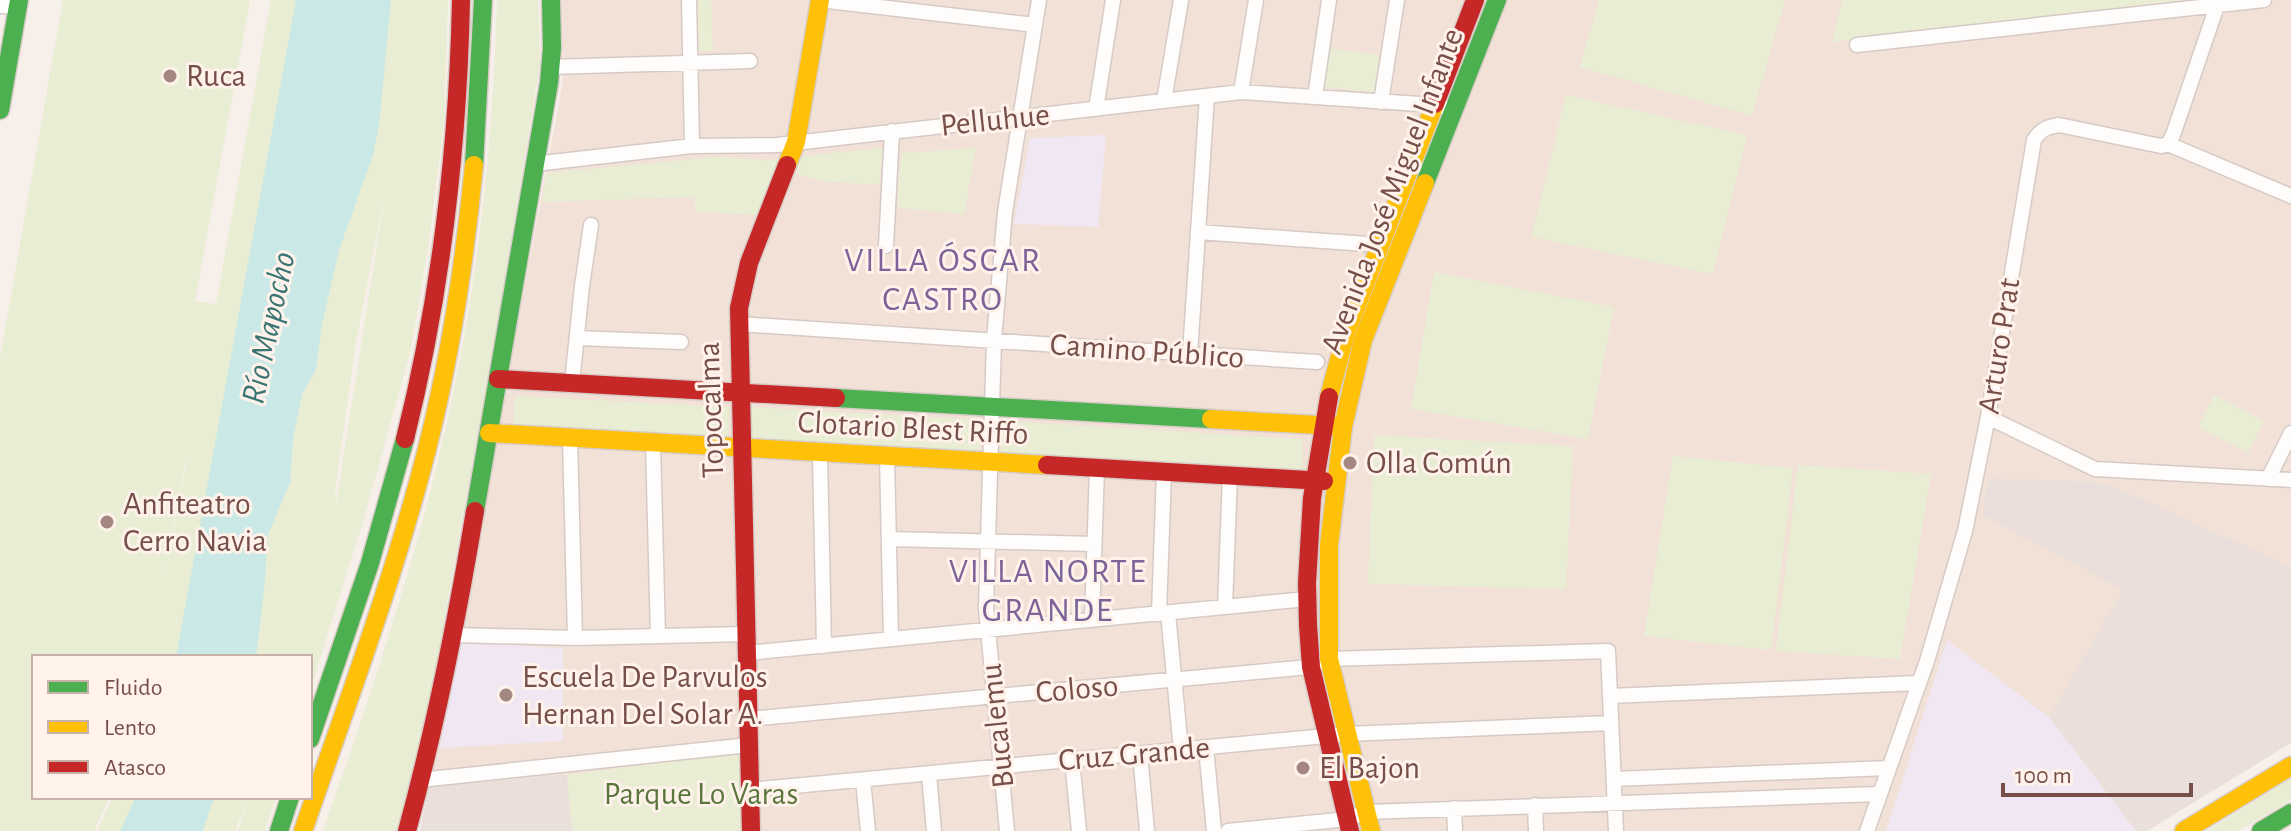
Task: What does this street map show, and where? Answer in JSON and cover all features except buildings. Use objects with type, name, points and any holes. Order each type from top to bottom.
[{"type":"main road","points":[[312,733],[388,504],[422,365],[436,291],[451,178],[461,0]]},
{"type":"main road","points":[[303,831],[398,551],[443,376],[472,199],[483,0]]},
{"type":"main road","points":[[407,831],[431,743],[454,635],[550,67],[551,0]]},
{"type":"main road","name":"Topocalma","points":[[751,831],[738,324],[745,277],[796,142],[820,0]]},
{"type":"main road","name":"Avenida José Miguel Infante","points":[[1371,831],[1329,659],[1329,545],[1335,481],[1334,426],[1346,333],[1475,0]]},
{"type":"main road","name":"Avenida José Miguel Infante","points":[[1349,825],[1311,667],[1307,599],[1314,480],[1363,340],[1497,0]]},
{"type":"main road","points":[[0,110],[12,5]]},
{"type":"main road","name":"Clotario Blest Riffo","points":[[498,379],[1334,426]]},
{"type":"main road","name":"Clotario Blest Riffo","points":[[489,433],[1335,481]]},
{"type":"main road","points":[[2184,831],[2291,766]]},
{"type":"main road","points":[[279,831],[289,799]]},
{"type":"main road","points":[[2261,831],[2291,813]]},
{"type":"street","points":[[689,0],[692,146]]},
{"type":"street","points":[[820,0],[895,4],[1035,25]]},
{"type":"street","points":[[963,16],[966,0]]},
{"type":"street","name":"Bucalemu","points":[[1007,831],[987,630],[994,340],[1000,256],[1039,0]]},
{"type":"street","points":[[1096,109],[1113,0]]},
{"type":"street","points":[[1164,101],[1181,0]]},
{"type":"street","points":[[1241,92],[1256,0]]},
{"type":"street","points":[[1315,97],[1329,0]]},
{"type":"street","points":[[1381,102],[1397,0]]},
{"type":"street","points":[[1857,45],[2264,0]]},
{"type":"street","points":[[2218,3],[2168,144],[2291,196]]},
{"type":"street","points":[[550,67],[750,61]]},
{"type":"street","name":"Pelluhue","points":[[534,164],[692,146],[758,146],[1241,92],[1435,105],[1455,110]]},
{"type":"street","points":[[1190,353],[1207,96]]},
{"type":"street","name":"Arturo Prat","points":[[1867,831],[1955,573],[1988,417],[2034,140],[2047,127],[2059,125],[2161,146],[2168,144]]},
{"type":"street","points":[[886,246],[892,131]]},
{"type":"street","points":[[572,383],[591,225]]},
{"type":"street","points":[[1198,232],[1381,245]]},
{"type":"street","name":"Camino Público","points":[[738,324],[1317,362]]},
{"type":"street","points":[[577,338],[681,342]]},
{"type":"street","points":[[1988,417],[2095,469],[2291,480]]},
{"type":"street","points":[[2268,479],[2291,433]]},
{"type":"street","points":[[570,438],[575,638]]},
{"type":"street","points":[[653,444],[658,636]]},
{"type":"street","points":[[820,453],[824,646]]},
{"type":"street","points":[[887,457],[891,639]]},
{"type":"street","points":[[1092,620],[1097,468]]},
{"type":"street","points":[[1164,472],[1163,613],[1175,680],[1181,750]]},
{"type":"street","points":[[1225,607],[1230,475]]},
{"type":"street","points":[[889,539],[1094,544]]},
{"type":"street","points":[[747,653],[1307,599]]},
{"type":"street","points":[[454,635],[575,638],[746,634]]},
{"type":"street","points":[[1329,659],[1608,651],[1616,831]]},
{"type":"street","name":"Coloso","points":[[748,719],[1311,667],[1329,659]]},
{"type":"street","points":[[1610,696],[1918,683]]},
{"type":"street","name":"Cruz Grande","points":[[750,790],[1347,734],[1611,723]]},
{"type":"street","points":[[420,780],[749,745]]},
{"type":"street","points":[[1206,748],[1214,831]]},
{"type":"street","points":[[1140,754],[1147,831]]},
{"type":"street","points":[[1072,760],[1079,831]]},
{"type":"street","points":[[1614,779],[1888,768]]},
{"type":"street","points":[[929,774],[934,831]]},
{"type":"street","points":[[863,780],[868,831]]},
{"type":"street","points":[[1228,831],[1349,825],[1366,812],[1879,794]]},
{"type":"street","points":[[1535,805],[1536,831]]},
{"type":"street","points":[[1454,808],[1455,831]]},
{"type":"shaded area","points":[[562,0],[2291,0],[2291,732],[2126,831],[420,831],[439,748],[563,81]]},
{"type":"shaded area","points":[[1106,135],[1098,227],[1014,224],[1030,138]]},
{"type":"shaded area","points":[[1988,478],[2106,483],[2291,567],[2291,743],[2147,831],[2136,831],[2049,717],[2123,590],[1983,515]]},
{"type":"shaded area","points":[[1947,640],[2049,717],[2136,831],[1886,831]]},
{"type":"shaded area","name":"Escuela De Parvulos Hernan Del Solar A.","points":[[459,641],[563,649],[563,741],[439,748]]},
{"type":"shaded area","points":[[567,775],[572,831],[420,831],[429,786]]},
{"type":"green space","points":[[63,0],[250,0],[195,301],[216,304],[271,0],[448,0],[444,122],[411,349],[363,522],[312,684],[312,655],[32,655],[32,799],[109,799],[94,831],[0,831],[0,358]],"holes":[[[386,188],[336,504],[335,491],[356,342]],[[186,460],[187,460],[152,647]]]},
{"type":"green space","points":[[497,0],[538,0],[540,64],[444,620],[435,690],[400,831],[323,831],[406,579],[434,477],[457,373],[475,268],[488,161]]},
{"type":"green space","points":[[693,0],[711,0],[713,51],[696,48]]},
{"type":"green space","points":[[1599,0],[1785,0],[1752,116],[1580,67]]},
{"type":"green space","points":[[1842,0],[2185,0],[1832,42]]},
{"type":"green space","points":[[1327,48],[1379,55],[1374,93],[1322,86]]},
{"type":"green space","points":[[1566,95],[1747,135],[1713,274],[1531,237]]},
{"type":"green space","points":[[883,148],[879,185],[820,181],[793,172],[802,156]]},
{"type":"green space","points":[[976,148],[964,214],[897,208],[901,153]]},
{"type":"green space","points":[[717,157],[778,161],[759,215],[695,212],[695,197],[542,202],[546,173]]},
{"type":"green space","points":[[1434,272],[1614,307],[1588,439],[1411,409]]},
{"type":"green space","points":[[2214,395],[2264,421],[2248,453],[2198,427]]},
{"type":"green space","points":[[515,396],[729,407],[728,442],[513,429]]},
{"type":"green space","points":[[751,407],[978,420],[979,457],[748,443]]},
{"type":"green space","points":[[1003,421],[1303,439],[1302,472],[1000,458]]},
{"type":"green space","points":[[1374,435],[1573,446],[1566,589],[1368,584]]},
{"type":"green space","points":[[1673,456],[1793,468],[1771,650],[1644,636]]},
{"type":"green space","points":[[1798,465],[1931,474],[1900,659],[1776,651]]},
{"type":"green space","name":"Parque Lo Varas","points":[[733,753],[740,756],[742,831],[572,831],[567,775]]},
{"type":"green space","points":[[2291,778],[2291,800],[2238,831],[2207,831]]},
{"type":"green space","points":[[112,799],[248,799],[235,831],[97,831]]},
{"type":"green space","points":[[248,799],[275,799],[265,831],[238,831]]},
{"type":"water","name":"Río Mapocho","points":[[296,0],[391,0],[379,125],[373,155],[339,250],[321,329],[316,370],[302,394],[293,439],[290,483],[268,534],[256,655],[176,655]]},
{"type":"water","points":[[135,799],[213,799],[203,831],[120,831]]},
{"type":"traffic: fast","points":[[0,110],[19,0]]},
{"type":"traffic: fast","points":[[474,165],[483,0]]},
{"type":"traffic: fast","points":[[475,511],[549,83],[551,0]]},
{"type":"traffic: fast","points":[[1425,183],[1497,0]]},
{"type":"traffic: fast","points":[[836,398],[1211,419]]},
{"type":"traffic: fast","points":[[312,733],[370,563],[405,439]]},
{"type":"traffic: fast","points":[[279,831],[289,799]]},
{"type":"traffic: fast","points":[[2261,831],[2291,813]]},
{"type":"traffic: slow","points":[[787,165],[796,142],[820,0]]},
{"type":"traffic: slow","points":[[1329,397],[1346,333],[1435,104]]},
{"type":"traffic: slow","points":[[303,831],[386,591],[428,445],[456,306],[474,165]]},
{"type":"traffic: slow","points":[[1371,831],[1329,659],[1329,545],[1343,427],[1363,340],[1425,183]]},
{"type":"traffic: slow","points":[[1211,419],[1336,426]]},
{"type":"traffic: slow","points":[[489,433],[1047,465]]},
{"type":"traffic: slow","points":[[2184,831],[2291,766]]},
{"type":"traffic: jam","points":[[405,439],[438,276],[456,111],[461,0]]},
{"type":"traffic: jam","points":[[1435,104],[1475,0]]},
{"type":"traffic: jam","points":[[751,831],[739,308],[749,263],[787,165]]},
{"type":"traffic: jam","points":[[498,379],[836,398]]},
{"type":"traffic: jam","points":[[1329,397],[1312,498],[1308,625],[1311,667],[1350,831]]},
{"type":"traffic: jam","points":[[1047,465],[1324,481]]},
{"type":"traffic: jam","points":[[407,831],[445,672],[475,511]]},
{"type":"place","name":"Ruca","points":[[170,76]]},
{"type":"place","name":"Olla Común","points":[[1350,463]]},
{"type":"place","name":"Anfiteatro Cerro Navia","points":[[107,522]]},
{"type":"place","name":"Escuela De Parvulos Hernan Del Solar A.","points":[[506,695]]},
{"type":"place","name":"El Bajon","points":[[1303,768]]},
{"type":"district","name":"VILLA ÓSCAR CASTRO","points":[[943,280]]},
{"type":"district","name":"VILLA NORTE GRANDE","points":[[1048,592]]}]
